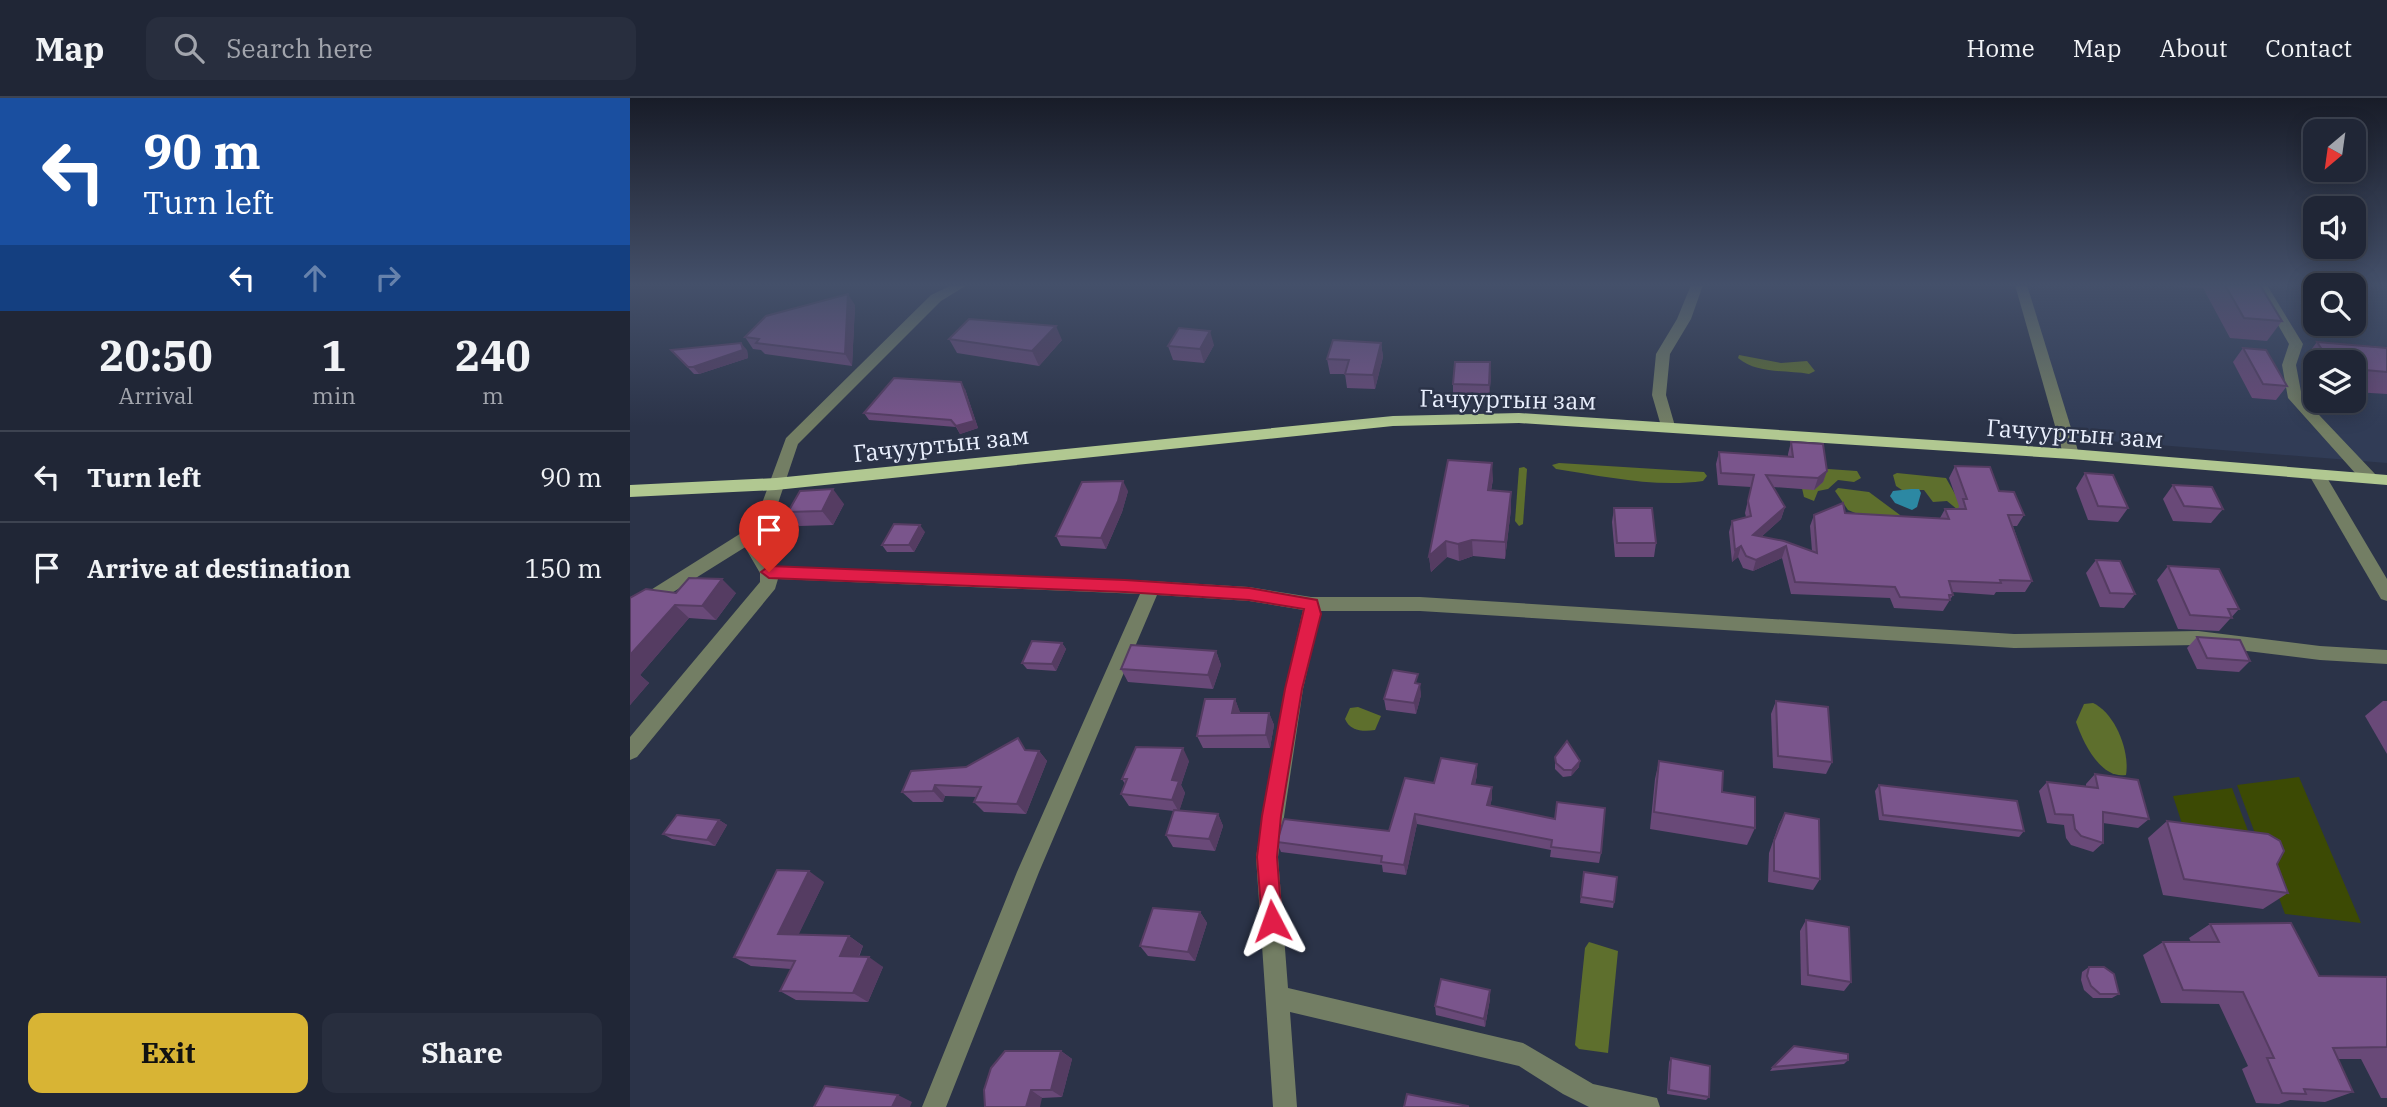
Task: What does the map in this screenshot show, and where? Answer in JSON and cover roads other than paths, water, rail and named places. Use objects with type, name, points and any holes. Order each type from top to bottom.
[{"type":"main road","name":"Гачууртын зам","points":[[630,491],[776,484],[1393,421],[1519,418],[2071,454],[2387,480]]},
{"type":"street","points":[[630,751],[769,584],[769,572],[754,549],[792,442],[902,332]]},
{"type":"street","points":[[1668,426],[1659,395],[1663,354],[1676,332]]},
{"type":"street","points":[[2035,332],[2071,454]]},
{"type":"street","points":[[2290,332],[2302,350],[2289,365],[2295,398],[2370,479]]},
{"type":"street","points":[[2317,475],[2387,594]]},
{"type":"street","points":[[630,612],[764,527]]},
{"type":"street","points":[[769,572],[1151,588],[1249,594],[1311,604],[1420,604],[2014,642],[2198,638],[2320,653],[2387,657]]},
{"type":"street","points":[[934,1107],[1028,872],[1151,588]]},
{"type":"street","points":[[1286,1107],[1267,857],[1294,689],[1313,614],[1311,604]]},
{"type":"street","points":[[1277,997],[1523,1055],[1551,1069],[1580,1091],[1620,1103],[1648,1107]]}]
